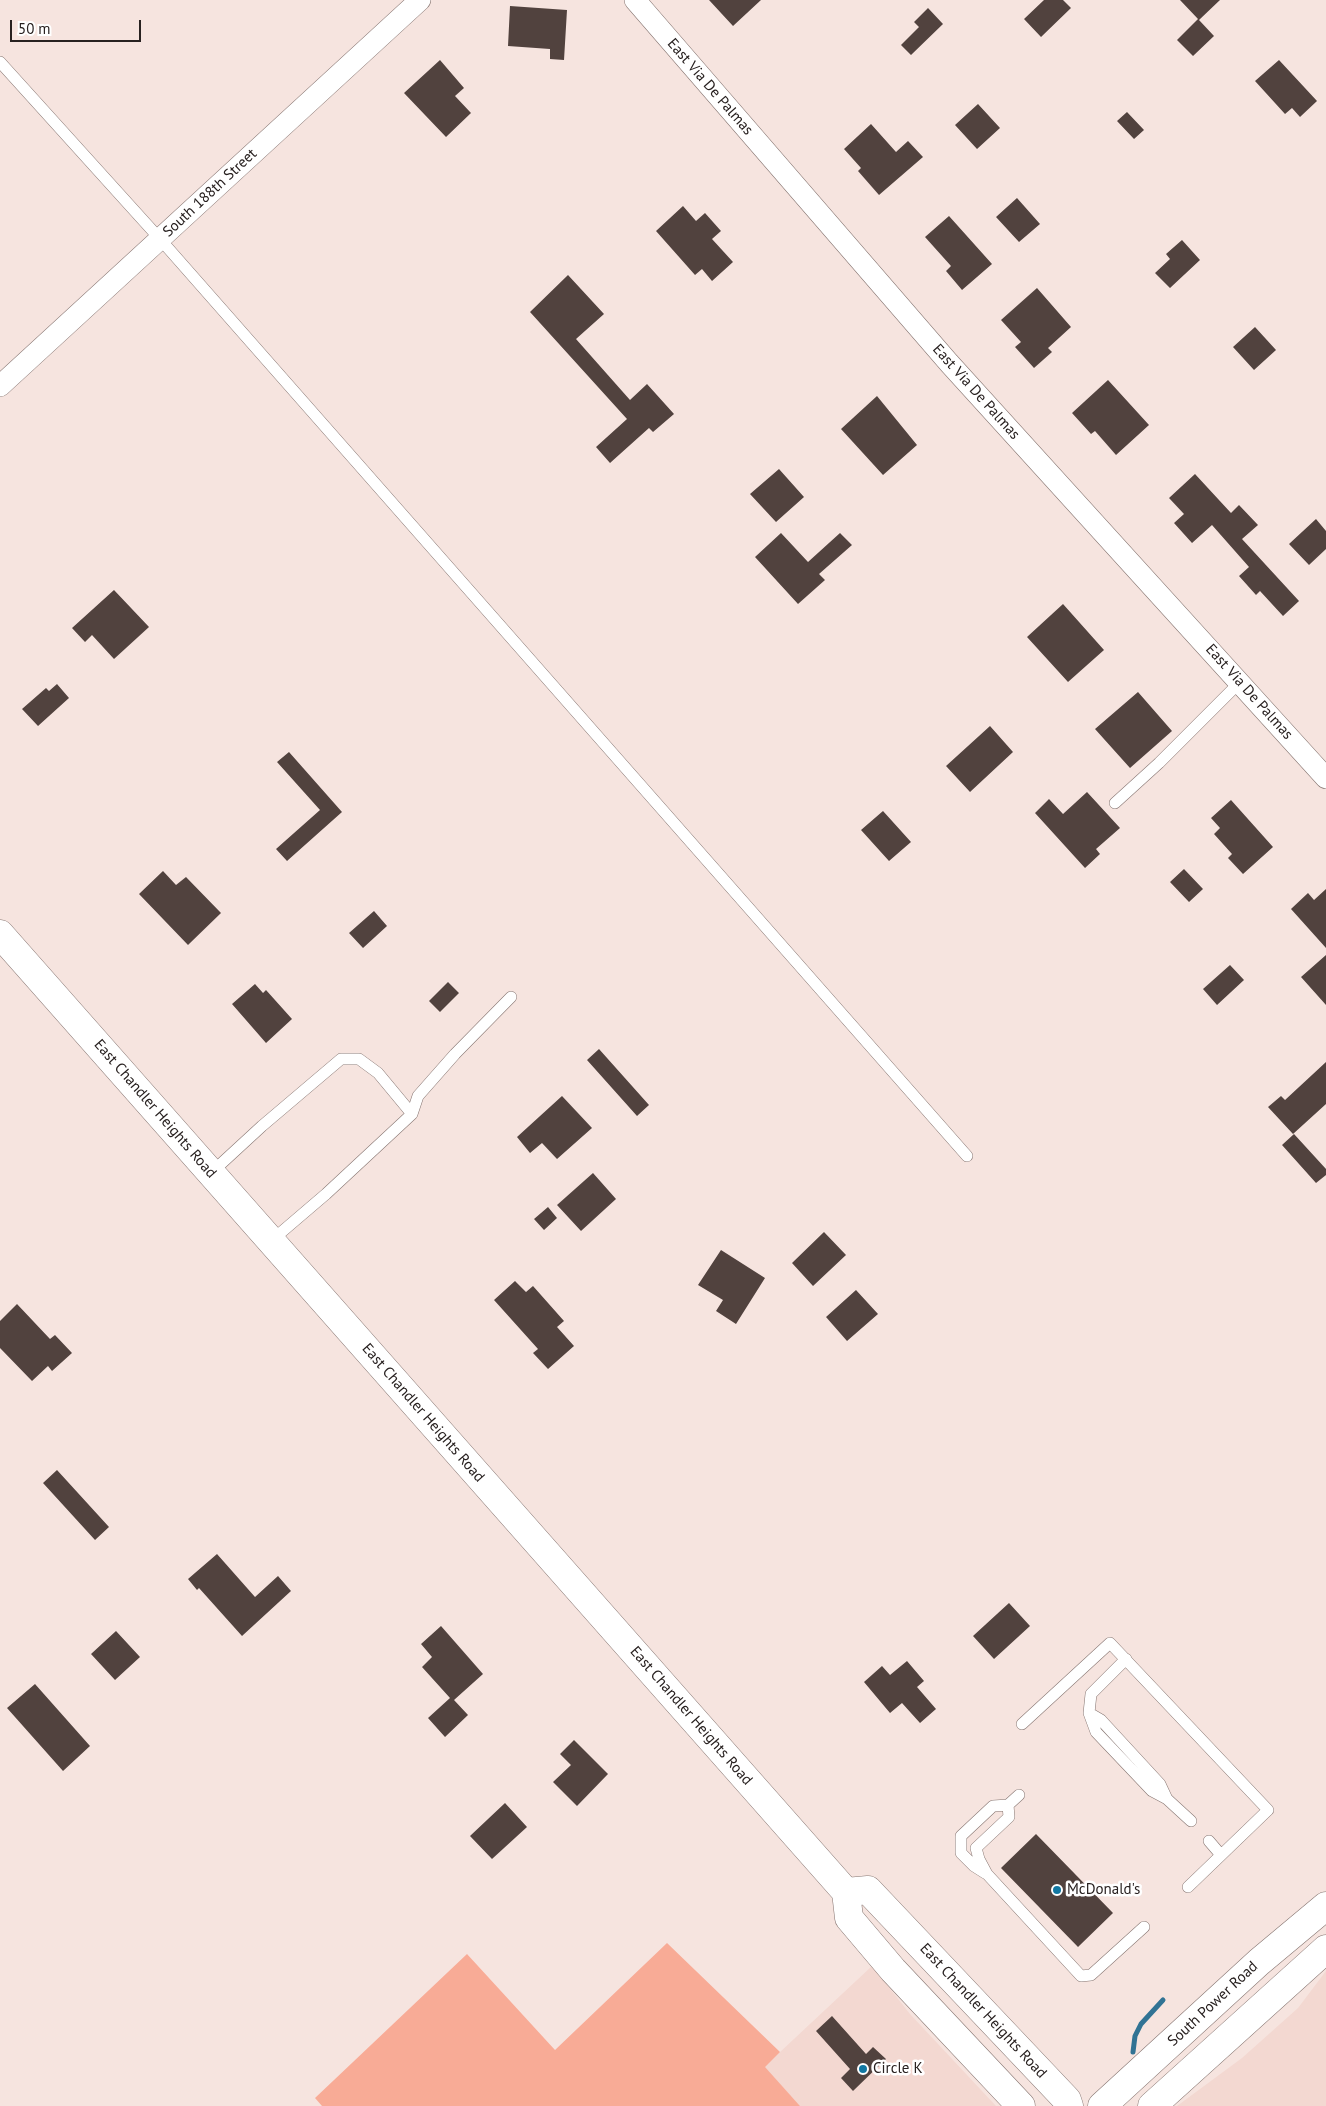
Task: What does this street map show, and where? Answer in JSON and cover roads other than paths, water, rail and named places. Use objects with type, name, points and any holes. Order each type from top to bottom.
[{"type":"main road","name":"East Chandler Heights Road","points":[[4,946],[271,1241],[846,1892],[868,1890],[1067,2100],[1069,2106]]},
{"type":"main road","points":[[846,1892],[849,1918],[893,1970],[1020,2106]]},
{"type":"main road","name":"South Power Road","points":[[1102,2106],[1258,1962],[1326,1906]]},
{"type":"main road","points":[[1152,2106],[1326,1949]]},
{"type":"street","name":"South 188th Street","points":[[0,386],[420,0]]},
{"type":"street","name":"East Via De Palmas","points":[[635,0],[949,363],[1326,778]]},
{"type":"lane","points":[[0,62],[160,239],[967,1156]]},
{"type":"lane","points":[[1115,804],[1240,682]]},
{"type":"lane","points":[[271,1241],[326,1194],[412,1114],[418,1096],[455,1054],[511,997]]},
{"type":"lane","points":[[210,1173],[262,1126],[342,1059],[359,1059],[378,1073],[412,1114]]},
{"type":"lane","points":[[1022,1724],[1110,1643],[1268,1810],[1188,1887]]},
{"type":"lane","points":[[1126,1659],[1091,1694],[1089,1713],[1101,1720],[1160,1784],[1167,1799],[1191,1821]]},
{"type":"lane","points":[[1019,1795],[1008,1805],[993,1806],[961,1836],[961,1853],[974,1866],[987,1874],[1081,1976],[1090,1975],[1144,1927]]},
{"type":"lane","points":[[987,1874],[976,1848],[1009,1817],[1008,1805]]},
{"type":"lane","points":[[1209,1841],[1222,1855]]},
{"type":"waterway","points":[[1133,2052],[1135,2036],[1141,2024],[1163,2000]]},
{"type":"place","name":"McDonald's","points":[[1057,1890]]},
{"type":"place","name":"Circle K","points":[[863,2069]]}]
